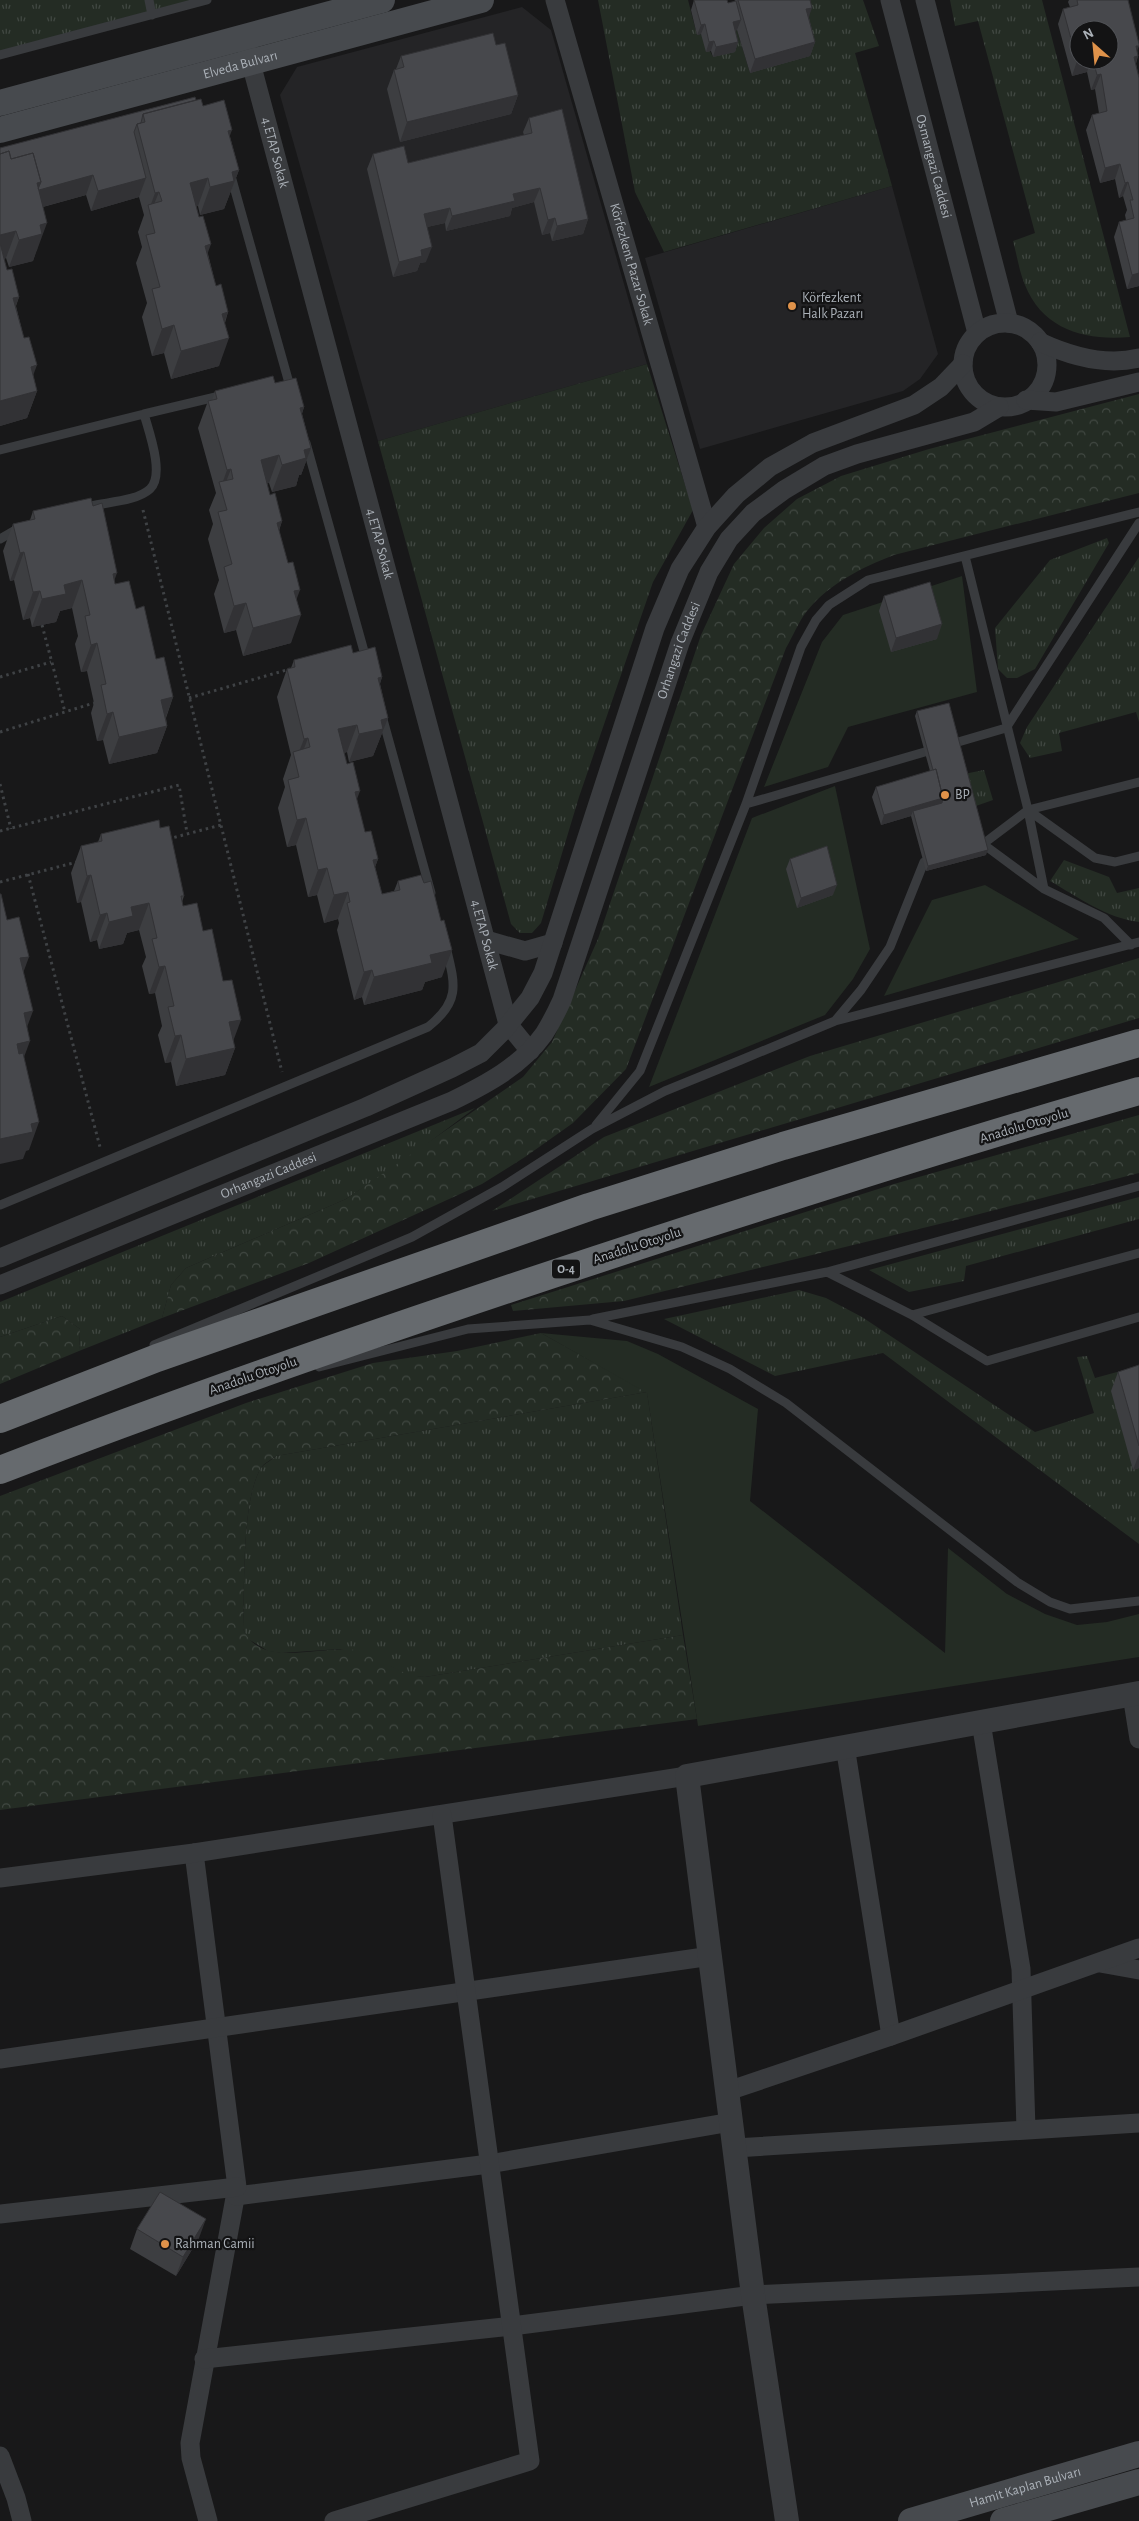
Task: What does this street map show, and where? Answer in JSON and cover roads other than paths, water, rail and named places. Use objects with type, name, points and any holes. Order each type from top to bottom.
[{"type":"highway","points":[[0,1419],[157,1358],[589,1207],[783,1146],[1139,1043]]},
{"type":"highway","name":"Anadolu Otoyolu","points":[[0,1470],[164,1407],[553,1273],[765,1205],[1139,1091]]},
{"type":"main road","name":"Elveda Bulvarı","points":[[0,103],[382,0]]},
{"type":"main road","name":"Elveda Bulvarı","points":[[0,130],[481,0]]},
{"type":"main road","name":"Hamit Kaplan Bulvarı","points":[[911,2521],[1139,2454]]},
{"type":"main road","name":"Hamit Kaplan Bulvarı","points":[[1003,2521],[1139,2482]]},
{"type":"street","name":"Körfezkent Pazar Sokak","points":[[555,0],[707,528]]},
{"type":"street","name":"Osmangazi Caddesi","points":[[890,0],[977,334]]},
{"type":"street","points":[[925,0],[1009,323]]},
{"type":"street","name":"4.ETAP Sokak","points":[[244,37],[508,1024]]},
{"type":"street","points":[[1009,323],[1031,332],[1040,342],[1046,354],[1047,368],[1044,381],[1036,393],[1014,406],[999,407],[986,402],[974,394],[966,382],[963,364],[964,355],[969,342],[977,334],[992,325],[1009,323]]},
{"type":"street","points":[[1040,342],[1065,354],[1090,359],[1139,358]]},
{"type":"street","name":"Orhangazi Caddesi","points":[[0,1258],[366,1108],[481,1053],[530,998],[544,973],[655,628],[680,569],[707,528],[736,495],[770,467],[813,443],[914,405],[941,388],[963,364]]},
{"type":"street","points":[[1026,400],[1056,402],[1139,382]]},
{"type":"street","name":"Orhangazi Caddesi","points":[[0,1286],[452,1101],[489,1084],[530,1051],[545,1032],[562,1000],[680,643],[709,572],[729,539],[753,513],[784,490],[824,466],[856,454],[974,422],[999,407]]},
{"type":"street","points":[[486,940],[525,951],[553,943]]},
{"type":"street","points":[[508,1024],[530,1051]]},
{"type":"street","points":[[0,1878],[194,1853],[687,1776],[1136,1694],[1139,1739]]},
{"type":"street","points":[[981,1722],[1022,1969],[1026,2129]]},
{"type":"street","points":[[845,1746],[891,2036]]},
{"type":"street","points":[[687,1776],[753,2294],[786,2521]]},
{"type":"street","points":[[334,2521],[530,2461],[464,1992],[442,1815]]},
{"type":"street","points":[[194,1853],[236,2192],[190,2442],[191,2458],[208,2521]]},
{"type":"street","points":[[728,2091],[891,2036],[1139,1948]]},
{"type":"street","points":[[0,2059],[711,1956]]},
{"type":"street","points":[[1100,1963],[1139,1970]]},
{"type":"street","points":[[0,2217],[489,2164],[731,2122]]},
{"type":"street","points":[[735,2148],[1139,2123]]},
{"type":"street","points":[[204,2359],[512,2326],[753,2294],[1139,2277]]},
{"type":"street","points":[[0,2456],[16,2498],[22,2521]]},
{"type":"lane","points":[[149,0],[152,15]]},
{"type":"lane","points":[[0,55],[207,0]]},
{"type":"lane","points":[[231,176],[293,400]]},
{"type":"lane","points":[[278,383],[288,380]]},
{"type":"lane","points":[[0,450],[230,394]]},
{"type":"lane","points":[[82,508],[139,495],[151,488],[156,477],[156,463],[144,414]]},
{"type":"lane","points":[[304,438],[368,668]]},
{"type":"lane","points":[[592,1129],[640,1071],[746,804],[800,648],[816,620],[829,605],[868,580],[1139,512]]},
{"type":"lane","points":[[746,804],[1006,728],[1139,523]]},
{"type":"lane","points":[[0,539],[26,524]]},
{"type":"lane","points":[[965,556],[1006,728],[1028,810],[1044,889]]},
{"type":"lane","points":[[379,706],[433,898]]},
{"type":"lane","points":[[966,849],[983,844],[1028,810],[1139,782]]},
{"type":"lane","points":[[1028,810],[1095,858],[1115,862],[1139,856]]},
{"type":"lane","points":[[983,844],[1044,889],[1104,918],[1135,944]]},
{"type":"lane","points":[[835,1021],[860,990],[890,947],[924,862],[941,857]]},
{"type":"lane","points":[[0,1205],[428,1027],[443,1015],[451,1000],[454,980],[443,936]]},
{"type":"lane","points":[[146,1349],[337,1267],[412,1238],[502,1187],[592,1129],[665,1091],[835,1021],[1135,944]]},
{"type":"lane","points":[[306,1370],[468,1329],[590,1320],[827,1272],[1139,1186]]},
{"type":"lane","points":[[912,1315],[1139,1252]]},
{"type":"lane","points":[[827,1272],[912,1315],[987,1360],[1139,1317]]},
{"type":"lane","points":[[590,1320],[682,1347],[730,1369],[786,1403],[1017,1582],[1050,1602],[1070,1609],[1139,1601]]},
{"type":"lane","points":[[164,1407],[288,1375]]},
{"type":"lane","points":[[0,1411],[82,1376]]},
{"type":"place","name":"Körfezkent Halk Pazarı","points":[[792,306]]},
{"type":"place","name":"BP","points":[[945,795]]},
{"type":"place","name":"Rahman Camii","points":[[165,2244]]}]
